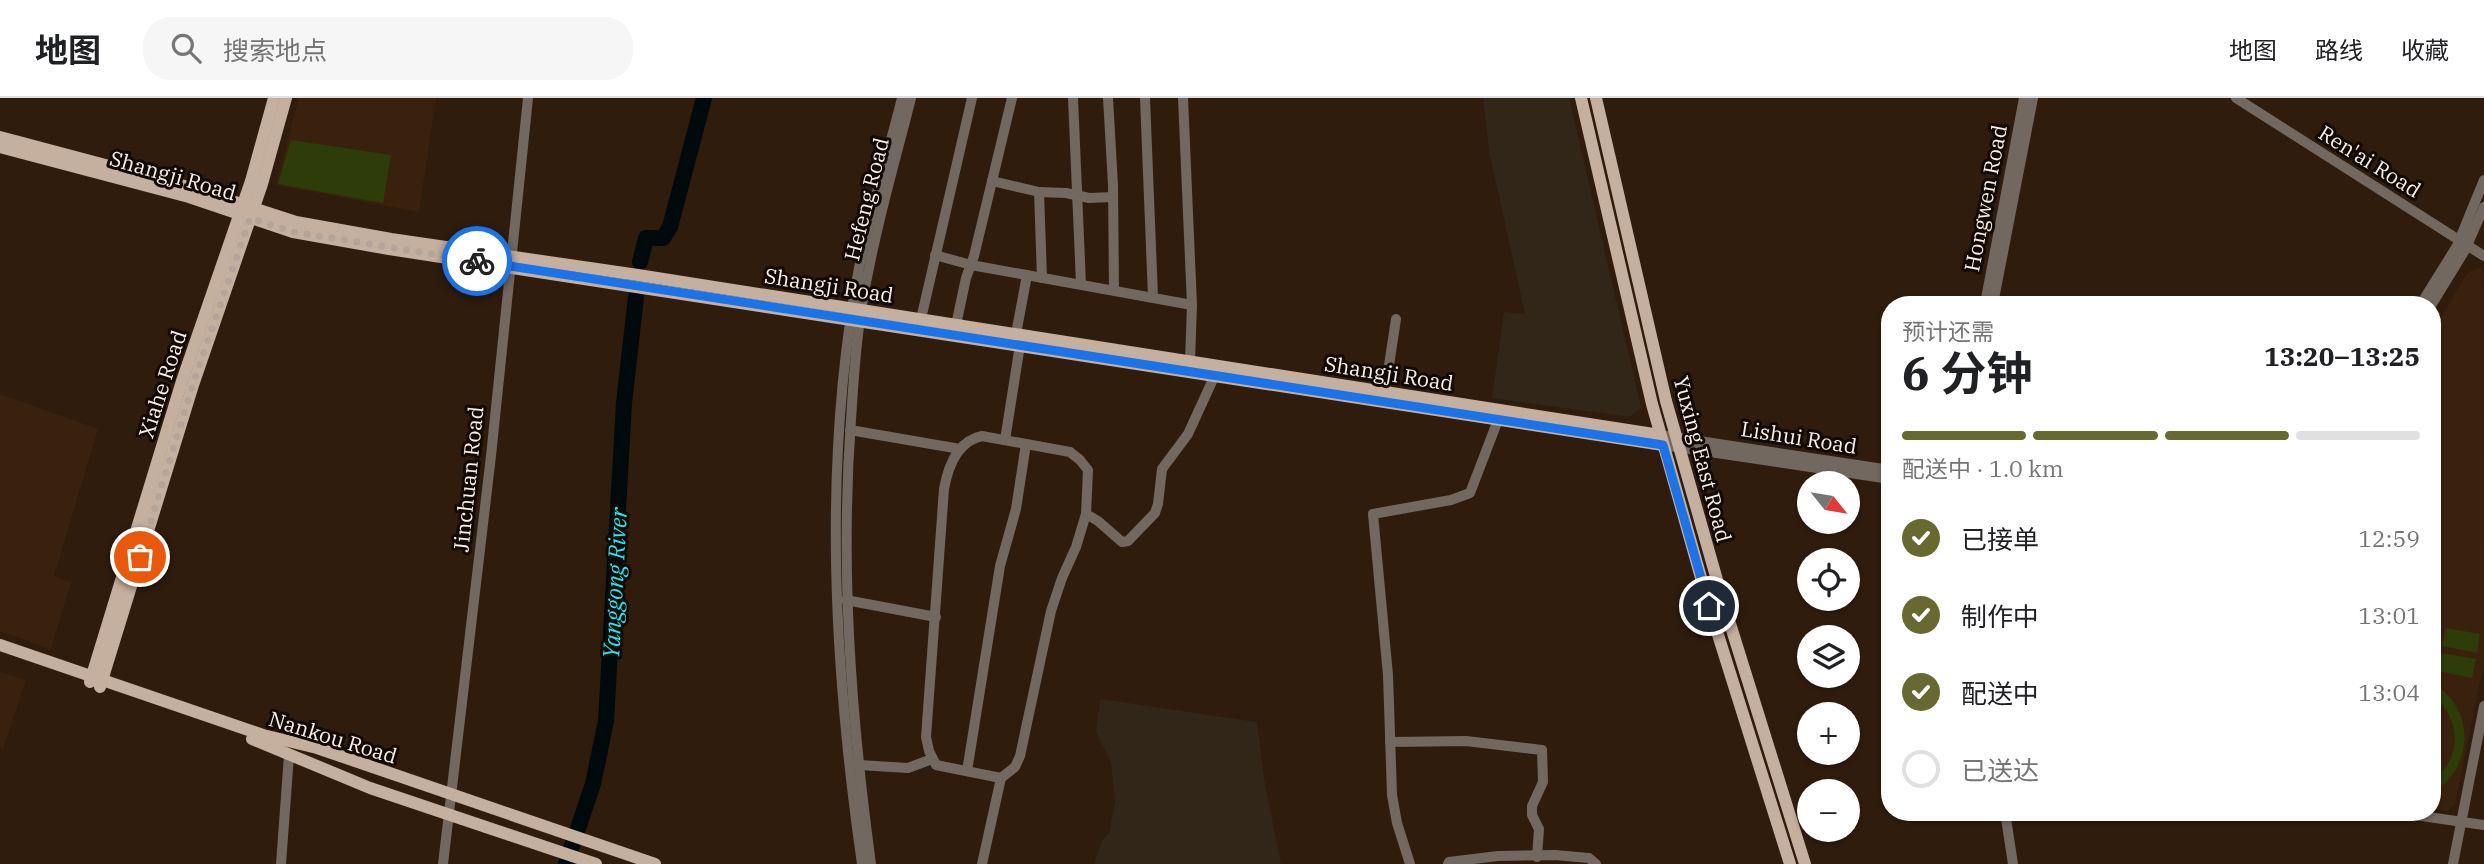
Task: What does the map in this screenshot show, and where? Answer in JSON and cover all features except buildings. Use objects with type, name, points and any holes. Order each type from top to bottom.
[{"type":"main road","name":"Xiahe Road","points":[[247,211],[274,98]]},
{"type":"main road","name":"Xiahe Road","points":[[96,682],[182,381],[247,211],[286,98]]},
{"type":"main road","name":"Yuxing East Road","points":[[1581,98],[1662,440],[1706,594],[1790,864]]},
{"type":"main road","name":"Yuxing East Road","points":[[1596,98],[1678,442],[1720,590],[1805,864]]},
{"type":"main road","name":"Shangji Road","points":[[0,137],[157,178],[247,211],[293,232],[857,314],[1498,420],[1662,440]]},
{"type":"main road","name":"Shangji Road","points":[[0,147],[247,211]]},
{"type":"main road","name":"Shangji Road","points":[[857,314],[920,319],[1018,340],[1190,361],[1662,440]]},
{"type":"main road","name":"Nankou Road","points":[[0,645],[261,742],[370,788],[596,864]]},
{"type":"main road","name":"Nankou Road","points":[[0,653],[263,735],[317,748],[655,864]]},
{"type":"street","name":"Jinchuan Road","points":[[443,864],[449,794],[491,456],[528,98]]},
{"type":"street","name":"Hefeng Road","points":[[857,314],[859,266],[902,98]]},
{"type":"street","name":"Hefeng Road","points":[[857,314],[911,98]]},
{"type":"street","points":[[920,319],[972,98]]},
{"type":"street","points":[[956,325],[1012,98]]},
{"type":"street","points":[[1073,98],[1081,285]]},
{"type":"street","points":[[1108,98],[1114,290]]},
{"type":"street","points":[[1145,98],[1153,297]]},
{"type":"street","points":[[1183,98],[1192,304],[1190,361]]},
{"type":"street","name":"Hongwen Road","points":[[1986,296],[2024,98]]},
{"type":"street","name":"Hongwen Road","points":[[1995,296],[2033,98]]},
{"type":"street","name":"Ren'ai Road","points":[[2236,98],[2484,256]]},
{"type":"street","points":[[2427,296],[2463,243],[2484,180]]},
{"type":"street","points":[[992,181],[1039,192],[1066,193],[1089,198],[1113,197]]},
{"type":"street","points":[[1039,192],[1042,278]]},
{"type":"street","points":[[2436,296],[2484,206]]},
{"type":"street","points":[[935,255],[971,265],[1192,304]]},
{"type":"street","points":[[1005,440],[1027,275]]},
{"type":"street","points":[[857,314],[846,496],[846,600],[859,765],[872,864]]},
{"type":"street","points":[[857,314],[839,448],[837,592],[841,678],[862,864]]},
{"type":"street","points":[[1385,392],[1396,319]]},
{"type":"street","points":[[1086,514],[1122,542],[1128,541],[1150,519],[1158,504],[1162,469],[1188,434],[1208,395],[1214,375]]},
{"type":"street","points":[[1410,864],[1394,808],[1388,675],[1373,514],[1451,500],[1470,493],[1498,420]]},
{"type":"street","points":[[850,430],[960,449]]},
{"type":"street","points":[[982,864],[1001,778],[1014,767],[1020,756],[1051,611],[1086,514],[1088,470],[1070,453],[987,436],[976,437],[960,449],[948,471],[944,489],[926,737],[936,765],[1001,778]]},
{"type":"street","name":"Lishui Road","points":[[1662,440],[1881,469]]},
{"type":"street","name":"Lishui Road","points":[[1678,442],[1881,477]]},
{"type":"street","points":[[967,771],[1000,566],[1016,509],[1026,444]]},
{"type":"street","points":[[846,600],[936,617]]},
{"type":"street","points":[[2453,864],[2484,706]]},
{"type":"street","points":[[1390,742],[1466,741],[1542,750],[1543,782],[1532,806],[1532,815],[1539,829],[1537,857]]},
{"type":"street","points":[[281,864],[289,755]]},
{"type":"street","points":[[859,765],[908,768],[932,759]]},
{"type":"street","points":[[2441,818],[2484,825]]},
{"type":"street","points":[[2006,821],[2013,864]]},
{"type":"street","points":[[1448,864],[1497,856],[1580,856],[1597,864]]},
{"type":"shaded area","points":[[299,98],[436,98],[419,212],[276,185]]},
{"type":"shaded area","points":[[1483,98],[1569,98],[1641,407],[1630,417],[1492,398],[1504,312],[1525,314],[1489,151]]},
{"type":"shaded area","points":[[2483,267],[2484,662],[2455,804],[2447,811],[2441,810],[2441,317],[2468,272]]},
{"type":"shaded area","points":[[0,394],[98,429],[54,576],[71,582],[51,649],[0,631]]},
{"type":"shaded area","points":[[0,672],[26,680],[3,749],[0,748]]},
{"type":"shaded area","points":[[1100,699],[1257,722],[1265,784],[1281,864],[1094,864],[1102,841],[1109,833],[1115,802],[1111,762],[1096,732]]},
{"type":"green space","points":[[291,140],[391,155],[383,203],[278,184]]},
{"type":"green space","points":[[2446,628],[2480,634],[2477,653],[2442,646]]},
{"type":"green space","points":[[2441,653],[2476,659],[2472,678],[2441,672]]},
{"type":"green space","points":[[2441,689],[2457,707],[2465,737],[2463,753],[2457,767],[2441,786],[2441,773],[2450,761],[2455,738],[2449,715],[2442,705]]},
{"type":"waterway","name":"Yanggong River","points":[[640,262],[646,238],[663,238],[670,227],[704,98]]},
{"type":"waterway","name":"Yanggong River","points":[[566,864],[593,784],[606,721],[624,403],[636,297]]},
{"type":"way so far","points":[[140,557],[193,384],[250,218],[293,232],[477,261]]},
{"type":"route","points":[[477,261],[1663,445],[1709,606]]}]
